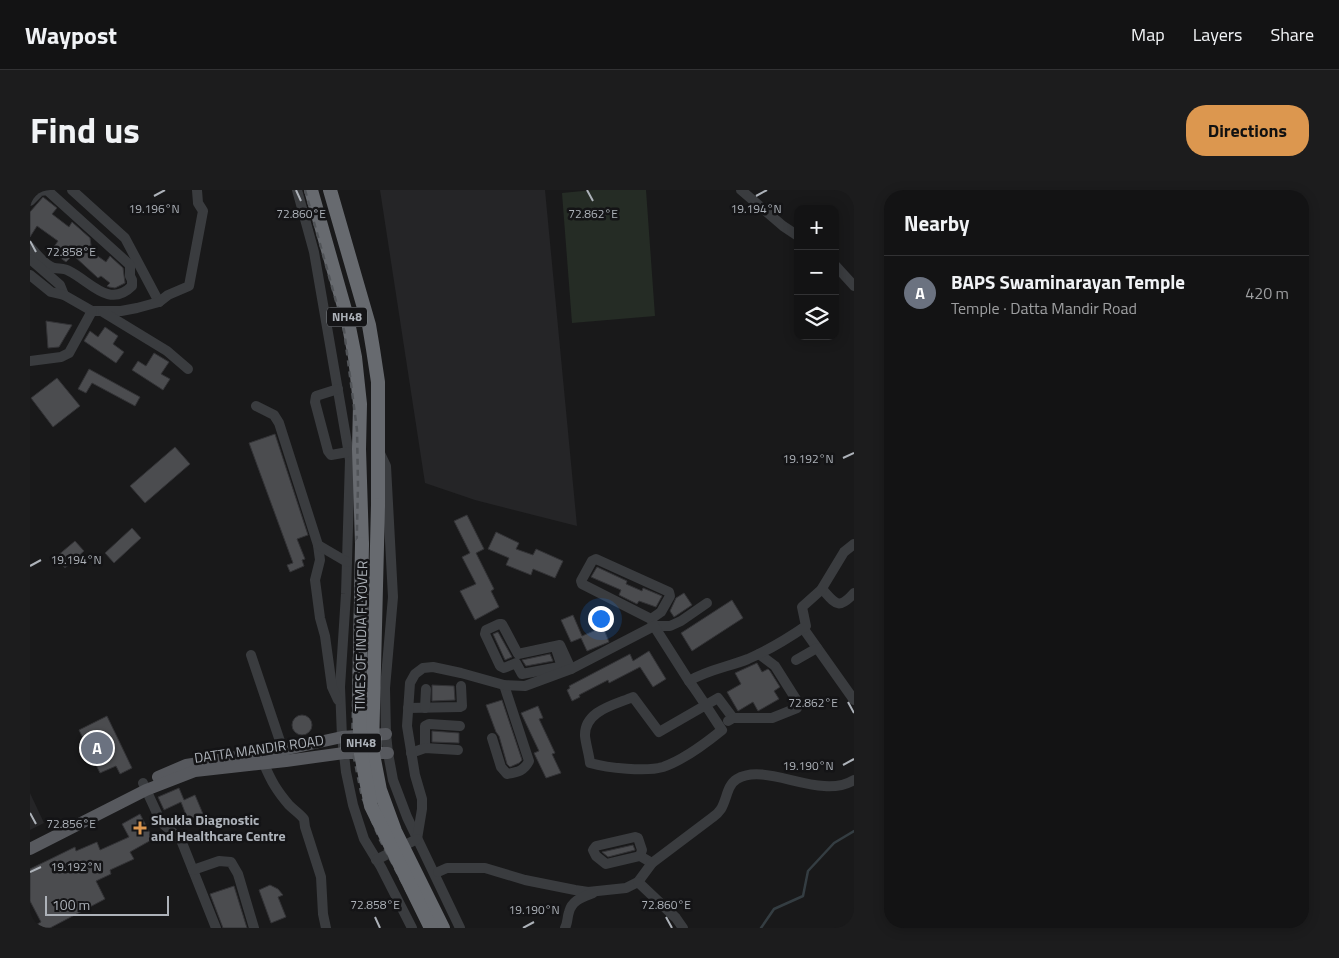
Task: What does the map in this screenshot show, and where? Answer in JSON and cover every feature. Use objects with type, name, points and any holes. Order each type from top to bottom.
[{"type":"highway","name":"NH48","points":[[311,190],[347,317],[355,357],[360,404],[352,453]]},
{"type":"highway","name":"NH48","points":[[330,190],[369,325],[378,382],[377,448]]},
{"type":"highway","name":"TIMES OF INDIA FLYOVER","points":[[377,448],[378,505],[372,749],[380,790],[395,831],[443,928]]},
{"type":"highway","name":"TIMES OF INDIA FLYOVER","points":[[352,453],[361,506],[362,627],[359,708],[361,754],[371,806],[431,928]]},
{"type":"main road","name":"DATTA MANDIR ROAD","points":[[30,839],[144,787],[195,771],[264,764],[342,737],[386,734]]},
{"type":"main road","name":"DATTA MANDIR ROAD","points":[[30,849],[186,764],[285,756],[388,753]]},
{"type":"street","points":[[30,201],[40,191],[47,190],[130,265],[132,283],[127,291],[118,294],[104,293],[74,274],[47,264],[30,247]]},
{"type":"street","points":[[72,190],[125,238],[159,302]]},
{"type":"street","points":[[97,311],[137,308],[159,302],[168,295],[179,292],[189,286],[204,211],[198,203],[197,190]]},
{"type":"street","points":[[297,190],[314,252],[338,389],[352,453],[340,687],[344,753],[353,805],[364,839],[412,928]]},
{"type":"street","points":[[741,190],[794,233]]},
{"type":"street","points":[[30,259],[60,284],[64,294]]},
{"type":"street","points":[[45,288],[64,269]]},
{"type":"street","points":[[839,269],[854,286]]},
{"type":"street","points":[[30,275],[51,292],[64,294],[167,351],[188,369]]},
{"type":"street","points":[[30,362],[61,357],[69,353],[97,311]]},
{"type":"street","points":[[338,389],[316,396],[315,402],[328,450],[332,455],[352,453]]},
{"type":"street","points":[[256,406],[274,415],[280,423],[318,546],[320,560],[315,580],[320,618],[325,636],[332,687],[341,706]]},
{"type":"street","points":[[377,448],[386,466],[393,597],[386,688],[388,753],[393,780],[407,817],[460,928]]},
{"type":"street","points":[[689,681],[774,647],[806,626],[802,607],[822,589],[844,552],[854,544]]},
{"type":"street","points":[[318,546],[346,562]]},
{"type":"street","points":[[417,838],[422,799],[415,775],[407,726],[410,683],[423,668],[433,667],[462,672],[504,685],[525,686],[570,669],[653,622],[670,596],[669,592],[596,560],[592,561],[580,581],[582,584],[653,622],[670,626],[681,621],[707,603]]},
{"type":"street","points":[[822,589],[835,603],[840,605],[844,604],[854,593]]},
{"type":"street","points":[[653,622],[722,730]]},
{"type":"street","points":[[803,628],[854,700]]},
{"type":"street","points":[[555,646],[561,664],[522,674],[517,659],[555,646],[560,645],[570,669]]},
{"type":"street","points":[[796,660],[818,648]]},
{"type":"street","points":[[732,718],[718,698],[659,732],[633,697],[596,712],[588,722],[585,734],[590,763],[606,768],[663,766],[698,750],[722,730],[726,722],[732,718],[772,718],[797,708],[799,704],[775,666],[759,654]]},
{"type":"street","points":[[251,655],[285,756]]},
{"type":"street","points":[[492,738],[501,767],[507,774],[519,772],[525,768],[529,761],[504,685]]},
{"type":"street","points":[[408,708],[462,706],[461,686]]},
{"type":"street","points":[[425,708],[426,688]]},
{"type":"street","points":[[425,748],[425,726],[428,724],[460,726]]},
{"type":"street","points":[[411,753],[425,748],[458,750]]},
{"type":"street","points":[[264,764],[272,785],[304,819],[320,877],[326,928]]},
{"type":"street","points":[[438,872],[447,868],[485,868],[525,880],[575,890],[597,891],[626,888],[638,882],[652,863],[713,818],[722,808],[730,786],[736,779],[745,775],[766,775],[825,787],[839,787],[854,780]]},
{"type":"street","points":[[144,787],[161,822],[181,840],[216,928]]},
{"type":"street","points":[[376,860],[417,838]]},
{"type":"street","points":[[417,838],[429,848],[438,872],[467,928]]},
{"type":"street","points":[[640,856],[652,863]]},
{"type":"street","points":[[193,870],[219,860],[231,862],[238,874],[254,928]]},
{"type":"street","points":[[638,882],[676,918],[683,928]]},
{"type":"street","points":[[565,928],[573,902],[597,891]]},
{"type":"shaded area","points":[[380,190],[545,190],[577,526],[475,500],[425,483]]},
{"type":"shaded area","points":[[593,190],[646,190],[655,316],[572,323],[562,193]]},
{"type":"shaded area","points":[[30,793],[44,823],[30,830]]},
{"type":"building","points":[[43,197],[57,208],[52,214],[69,227],[72,222],[90,238],[92,252],[106,262],[110,256],[123,268],[125,283],[115,288],[109,287],[107,286],[110,283],[101,276],[98,278],[73,255],[66,262],[51,251],[58,241],[37,226],[30,237],[30,212]]},
{"type":"building","points":[[46,321],[72,325],[59,347],[48,348]]},
{"type":"building","points":[[105,327],[118,336],[113,344],[124,352],[116,363],[84,341],[90,331],[98,337]]},
{"type":"building","points":[[154,353],[169,362],[161,374],[170,379],[163,390],[132,370],[138,361],[146,366]]},
{"type":"building","points":[[89,369],[140,397],[135,406],[92,383],[86,393],[78,389]]},
{"type":"building","points":[[57,378],[80,406],[53,427],[31,398]]},
{"type":"building","points":[[275,434],[308,535],[297,539],[305,559],[302,560],[304,566],[290,572],[287,565],[293,563],[249,443]]},
{"type":"building","points":[[175,447],[190,464],[145,503],[130,486]]},
{"type":"building","points":[[467,515],[484,549],[476,553],[494,589],[491,591],[499,607],[475,620],[460,591],[476,584],[462,557],[470,553],[454,521]]},
{"type":"building","points":[[132,528],[141,538],[114,563],[105,553]]},
{"type":"building","points":[[496,532],[519,543],[516,549],[533,555],[536,549],[563,561],[555,578],[533,569],[531,575],[506,565],[509,558],[488,549]]},
{"type":"building","points":[[75,541],[84,551],[65,568],[56,557]]},
{"type":"building","points":[[597,567],[627,581],[626,584],[642,591],[643,588],[662,596],[656,607],[639,601],[637,604],[619,595],[621,590],[591,577]]},
{"type":"building","points":[[684,593],[692,605],[674,617],[670,611],[676,598]]},
{"type":"building","points":[[732,600],[743,618],[692,651],[681,633]]},
{"type":"building","points":[[573,615],[582,636],[603,627],[609,642],[587,651],[581,638],[571,642],[561,620]]},
{"type":"building","points":[[498,632],[512,657],[505,660],[493,634]]},
{"type":"building","points":[[649,651],[666,679],[653,687],[640,667],[609,683],[608,680],[579,695],[580,697],[572,701],[567,690],[570,688],[569,686],[630,654],[633,661]]},
{"type":"building","points":[[550,654],[553,661],[526,666],[522,660]]},
{"type":"building","points":[[757,663],[762,672],[768,669],[770,671],[780,687],[774,691],[779,699],[758,711],[753,702],[738,711],[727,692],[741,684],[735,673]]},
{"type":"building","points":[[432,685],[454,686],[455,700],[432,701]]},
{"type":"building","points":[[502,700],[522,760],[510,767],[507,764],[499,736],[486,705]]},
{"type":"building","points":[[538,706],[543,718],[539,719],[555,753],[552,754],[561,773],[546,778],[534,753],[539,751],[521,713]]},
{"type":"building","points":[[302,715],[309,718],[312,725],[309,732],[302,735],[295,732],[292,725],[295,718]]},
{"type":"building","points":[[107,716],[132,768],[120,774],[116,766],[100,773],[79,730]]},
{"type":"building","points":[[432,731],[459,733],[459,743],[432,742]]},
{"type":"building","points":[[179,788],[184,800],[195,795],[203,814],[188,820],[181,802],[164,810],[158,797]]},
{"type":"building","points":[[140,814],[153,839],[130,852],[134,859],[110,870],[111,874],[96,881],[105,899],[50,928],[30,928],[41,922],[30,901],[30,869],[75,847],[76,851],[97,842],[100,850],[129,837],[122,824]]},
{"type":"building","points":[[633,845],[635,850],[608,857],[602,852]]},
{"type":"building","points":[[270,885],[278,889],[283,895],[278,897],[286,917],[271,923],[259,890]]},
{"type":"building","points":[[234,886],[247,928],[223,928],[210,894]]},
{"type":"waterway","points":[[761,928],[774,909],[803,896],[808,871],[834,843],[854,831]]},
{"type":"railway","points":[[305,190],[344,330],[357,430],[358,485],[352,748],[362,797],[380,840],[426,928]]},
{"type":"place","name":"BAPS Swaminarayan Temple","points":[[97,748]]},
{"type":"place","name":"Shukla Diagnostic and Healthcare Centre","points":[[140,828]]}]
